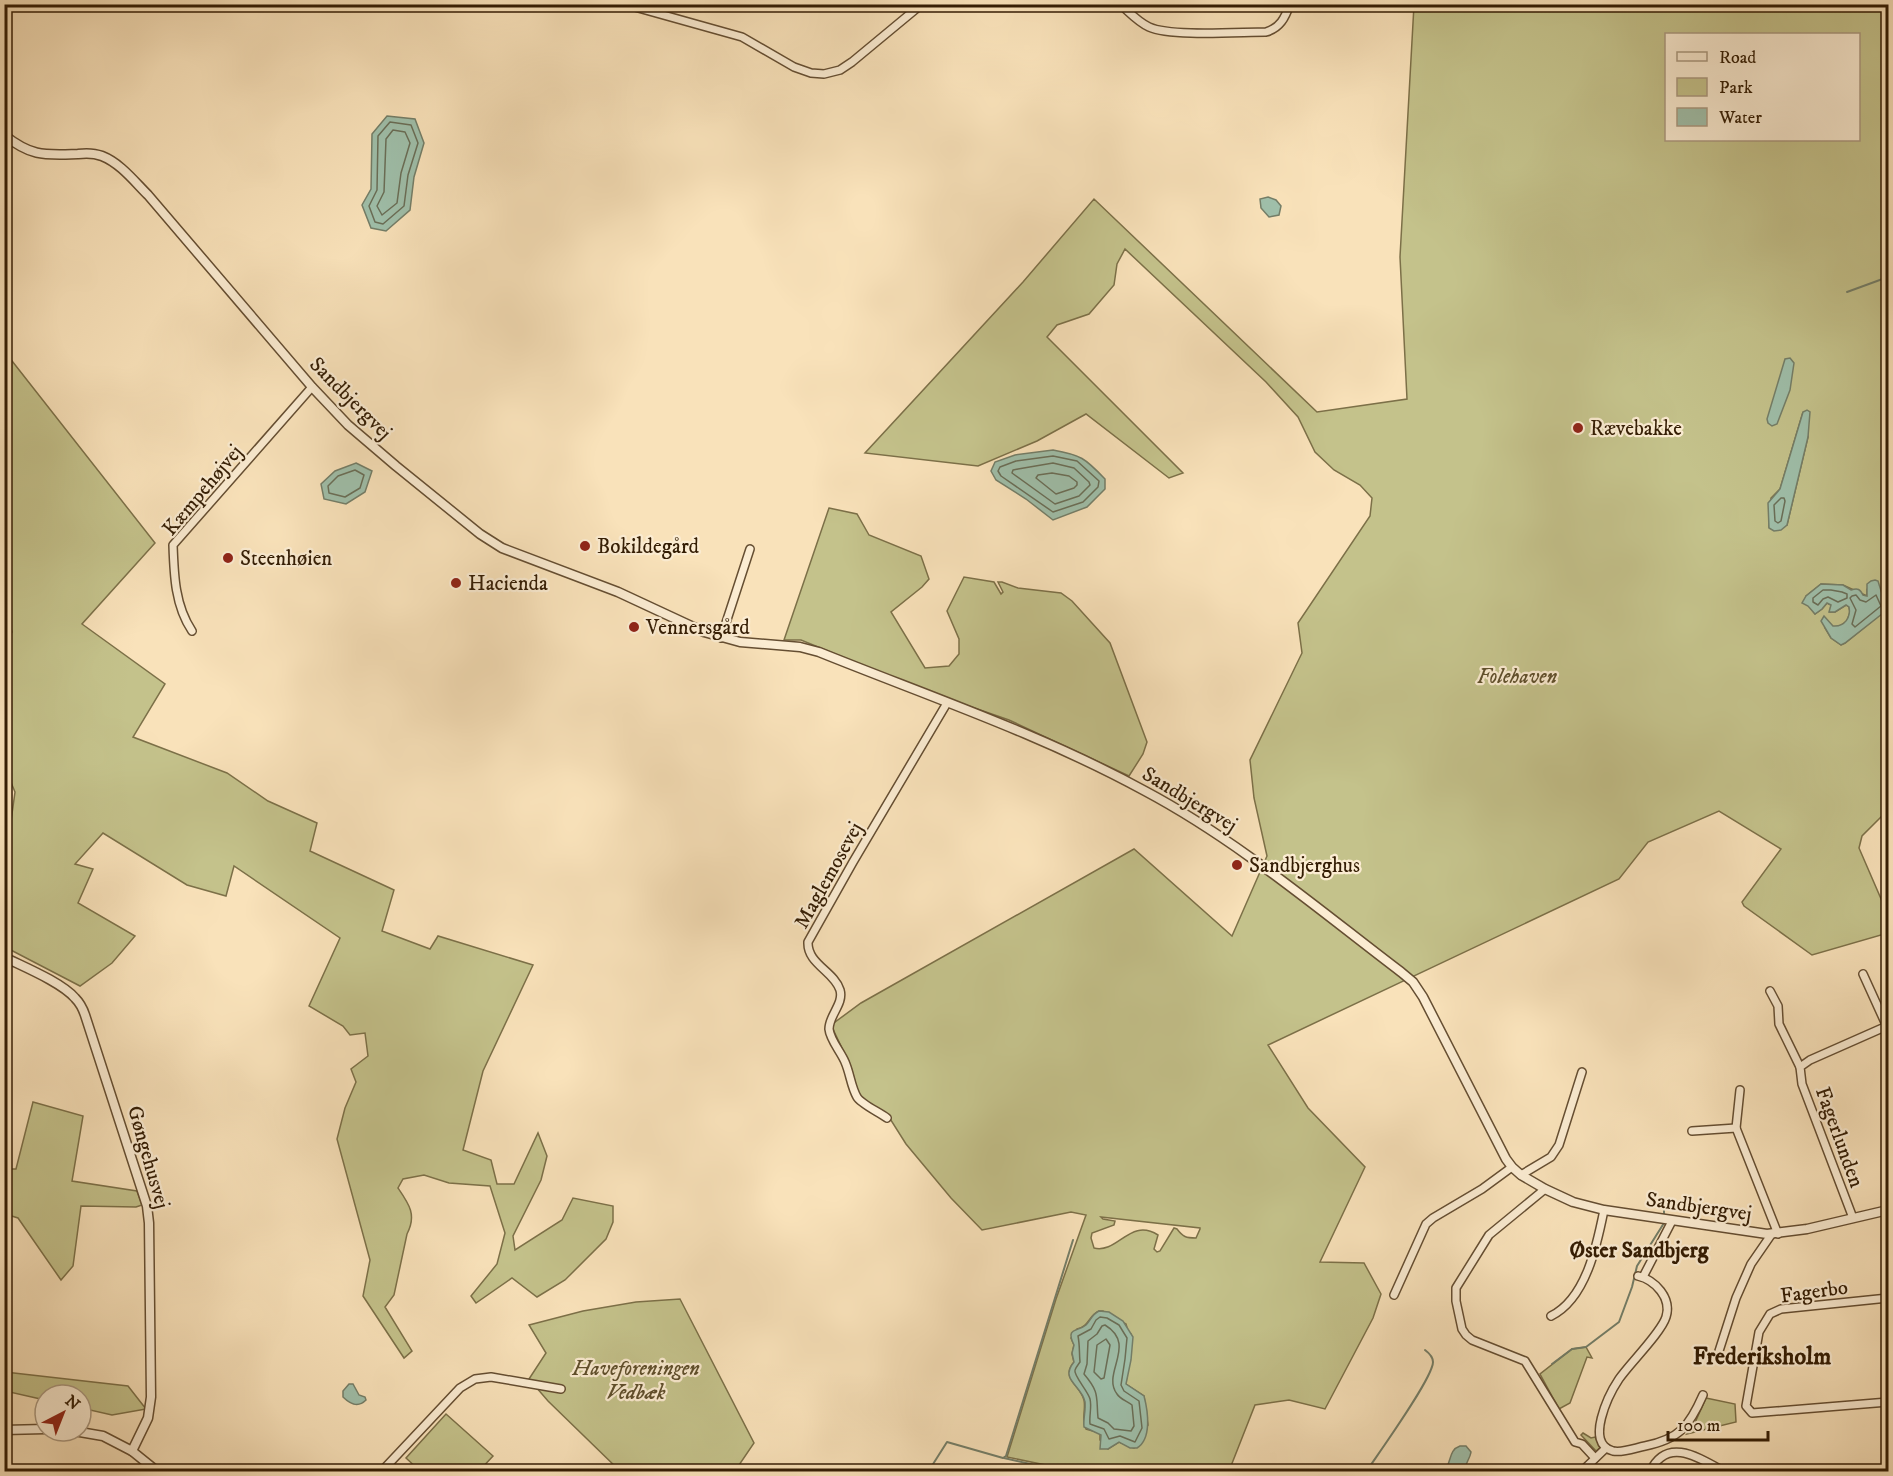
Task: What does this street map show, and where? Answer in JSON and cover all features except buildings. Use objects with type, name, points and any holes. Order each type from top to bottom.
[{"type":"street","points":[[624,4],[742,37],[794,67],[811,73],[824,74],[840,70],[852,62],[922,4]]},
{"type":"street","points":[[1120,4],[1143,24],[1161,31],[1266,32],[1278,27],[1290,4]]},
{"type":"street","name":"Sandbjergvej","points":[[4,135],[33,153],[99,154],[118,166],[148,195],[312,387],[348,425],[495,544],[618,592],[721,638],[754,644],[800,647],[819,652],[1046,742],[1138,787],[1193,819],[1253,859],[1413,982],[1512,1167],[1545,1189],[1573,1202],[1604,1210],[1775,1234],[1888,1210]]},
{"type":"street","name":"Kæmpehøjvej","points":[[192,631],[184,620],[174,582],[173,545],[312,387]]},
{"type":"street","points":[[721,638],[750,549]]},
{"type":"street","name":"Maglemosevej","points":[[887,1118],[857,1098],[845,1063],[829,1032],[830,1020],[840,1000],[840,992],[836,982],[811,956],[808,942],[947,703]]},
{"type":"street","name":"Gøngehusvej","points":[[4,957],[61,987],[75,997],[81,1006],[86,1015],[143,1188],[149,1222],[151,1397],[148,1418],[132,1451]]},
{"type":"street","name":"Fagerlunden","points":[[1800,1067],[1810,1060],[1888,1028],[1863,974]]},
{"type":"street","name":"Fagerlunden","points":[[1770,991],[1778,1006],[1779,1024],[1800,1067],[1802,1084],[1853,1218]]},
{"type":"street","points":[[1521,1175],[1551,1157],[1559,1145],[1582,1072]]},
{"type":"street","points":[[1719,1351],[1740,1290],[1752,1264],[1775,1234],[1736,1128],[1740,1089]]},
{"type":"street","points":[[1692,1131],[1736,1128]]},
{"type":"street","points":[[1394,1295],[1426,1224],[1512,1167]]},
{"type":"street","points":[[1545,1189],[1489,1235],[1456,1288],[1456,1301],[1462,1329],[1466,1335],[1472,1340],[1525,1361],[1575,1442],[1582,1444],[1595,1458]]},
{"type":"street","points":[[1551,1316],[1566,1305],[1578,1290],[1597,1243],[1604,1210]]},
{"type":"street","points":[[1672,1221],[1640,1277],[1658,1288],[1664,1295],[1667,1301],[1667,1315],[1613,1388],[1599,1425],[1598,1434],[1606,1448],[1612,1451],[1660,1443],[1675,1437],[1693,1416],[1702,1398],[1693,1398]]},
{"type":"street","name":"Fagerbo","points":[[1888,1298],[1781,1309],[1770,1314],[1759,1332],[1746,1407],[1752,1413],[1888,1402]]},
{"type":"street","points":[[381,1472],[460,1388],[475,1379],[491,1377],[561,1389]]},
{"type":"street","points":[[4,1430],[33,1430]]},
{"type":"street","points":[[93,1434],[103,1436],[132,1451],[158,1472]]},
{"type":"street","points":[[1581,1472],[1606,1448]]},
{"type":"street","points":[[1650,1472],[1662,1457],[1677,1451],[1694,1455],[1725,1472]]},
{"type":"green space","name":"Folehaven","points":[[1414,5],[1888,5],[1888,810],[1862,836],[1859,848],[1888,915],[1888,933],[1812,955],[1744,906],[1742,902],[1781,849],[1719,811],[1648,842],[1619,879],[1268,1045],[1308,1108],[1365,1167],[1320,1262],[1364,1263],[1381,1294],[1373,1318],[1325,1409],[1289,1400],[1255,1405],[1229,1471],[1074,1471],[1007,1457],[1056,1299],[1086,1215],[1071,1212],[982,1230],[951,1198],[906,1144],[889,1117],[859,1096],[851,1067],[831,1025],[861,1003],[1134,849],[1232,936],[1267,856],[1254,798],[1250,760],[1302,653],[1298,623],[1370,516],[1372,498],[1360,485],[1334,470],[1315,452],[1298,417],[1266,382],[1125,249],[1117,264],[1114,285],[1089,314],[1057,325],[1047,337],[1183,473],[1169,478],[1086,414],[1037,441],[978,466],[865,453],[1023,282],[1094,199],[1317,412],[1407,399],[1400,257]],"holes":[[[1803,412],[1808,437],[1787,525],[1769,527],[1771,498],[1780,489]],[[1821,584],[1843,585],[1867,596],[1867,590],[1887,609],[1841,645],[1831,638],[1825,628],[1838,627],[1847,621],[1849,607],[1846,605],[1835,612],[1830,612],[1831,605],[1827,603],[1815,614],[1808,605],[1806,596]],[[1101,1217],[1200,1229],[1196,1238],[1193,1238],[1181,1234],[1174,1228],[1160,1251],[1157,1252],[1154,1249],[1158,1235],[1140,1230],[1110,1246],[1094,1248],[1092,1233],[1114,1225],[1115,1221]],[[1099,1311],[1126,1324],[1131,1334],[1126,1384],[1144,1396],[1148,1425],[1134,1448],[1119,1442],[1108,1449],[1100,1440],[1100,1433],[1086,1429],[1084,1400],[1070,1377],[1070,1368],[1074,1362],[1072,1354],[1074,1345],[1071,1338],[1077,1329],[1084,1326]]]},
{"type":"green space","points":[[5,352],[155,543],[82,624],[165,684],[133,737],[227,773],[268,801],[317,823],[310,851],[394,890],[382,931],[430,949],[438,936],[533,965],[483,1071],[463,1150],[491,1160],[497,1184],[514,1184],[538,1133],[547,1156],[541,1180],[513,1236],[515,1250],[562,1220],[573,1198],[613,1206],[613,1222],[606,1239],[565,1280],[537,1297],[512,1278],[476,1303],[471,1296],[497,1264],[505,1233],[490,1186],[449,1183],[424,1175],[403,1179],[398,1188],[410,1210],[411,1221],[394,1295],[385,1307],[412,1351],[404,1358],[363,1296],[370,1260],[337,1139],[345,1108],[356,1082],[351,1069],[368,1056],[365,1033],[350,1035],[343,1026],[309,1006],[340,938],[234,866],[226,896],[187,885],[103,833],[75,864],[93,869],[78,903],[135,936],[112,963],[80,986],[5,947],[5,864],[15,792],[5,768],[5,648],[12,632],[7,614],[4,614]]},
{"type":"green space","points":[[829,508],[857,514],[869,535],[921,556],[929,579],[891,612],[925,668],[949,666],[959,654],[959,639],[947,611],[964,577],[994,582],[1001,594],[1003,592],[998,582],[1018,588],[1061,593],[1072,601],[1110,643],[1147,742],[1143,754],[1129,776],[1009,720],[931,693],[801,640],[784,640]]},
{"type":"green space","points":[[33,1102],[83,1116],[72,1181],[137,1191],[142,1205],[136,1207],[81,1206],[73,1266],[61,1280],[18,1218],[5,1214],[5,1169],[16,1169]]},
{"type":"green space","name":"Haveforeningen Vedbæk","points":[[680,1299],[754,1443],[735,1471],[620,1471],[548,1401],[529,1379],[546,1353],[529,1325],[583,1311],[636,1302]]},
{"type":"green space","points":[[1586,1347],[1592,1358],[1587,1357],[1570,1403],[1559,1409],[1540,1374],[1572,1349]]},
{"type":"green space","points":[[5,1372],[128,1386],[146,1409],[112,1415],[93,1411],[93,1383],[33,1383],[33,1397],[5,1391]]},
{"type":"green space","points":[[1706,1398],[1735,1404],[1736,1422],[1687,1434],[1693,1427]]},
{"type":"green space","points":[[446,1414],[493,1456],[479,1471],[420,1471],[406,1458]]},
{"type":"green space","points":[[1583,1433],[1591,1438],[1595,1437],[1601,1447],[1596,1451],[1581,1435]]},
{"type":"water","points":[[387,116],[415,119],[424,143],[414,177],[410,210],[386,231],[371,228],[362,205],[371,189],[372,134]]},
{"type":"water","points":[[1268,197],[1276,200],[1281,206],[1279,215],[1269,217],[1261,208],[1260,199]]},
{"type":"water","points":[[1790,358],[1794,363],[1790,390],[1777,424],[1772,426],[1767,419],[1785,359]]},
{"type":"water","points":[[1807,410],[1810,412],[1808,437],[1787,525],[1781,530],[1774,531],[1769,528],[1768,503],[1780,489],[1803,412]]},
{"type":"water","points":[[1053,450],[1076,456],[1087,462],[1105,479],[1105,489],[1087,507],[1053,520],[996,480],[991,471],[995,462],[1015,455]]},
{"type":"water","points":[[356,463],[372,471],[365,492],[346,504],[324,499],[321,484],[335,471]]},
{"type":"water","points":[[1878,581],[1887,610],[1841,645],[1831,638],[1821,621],[1824,616],[1833,626],[1841,625],[1848,618],[1849,607],[1846,605],[1835,612],[1829,612],[1831,605],[1827,603],[1815,614],[1802,603],[1806,596],[1821,584],[1843,585],[1851,590],[1858,589],[1867,596],[1867,584]]},
{"type":"water","points":[[1099,1311],[1109,1312],[1123,1321],[1133,1337],[1126,1384],[1144,1396],[1148,1424],[1145,1438],[1137,1448],[1130,1448],[1119,1442],[1108,1449],[1100,1449],[1101,1435],[1084,1427],[1085,1402],[1070,1378],[1070,1368],[1074,1362],[1072,1353],[1074,1345],[1071,1335],[1086,1325]]},
{"type":"water","points":[[349,1384],[353,1384],[359,1395],[365,1397],[366,1400],[360,1404],[348,1402],[343,1397],[343,1391]]},
{"type":"water","points":[[1460,1446],[1466,1446],[1471,1452],[1465,1471],[1444,1471],[1454,1450]]},
{"type":"waterway","points":[[1847,292],[1888,277]]},
{"type":"waterway","points":[[1664,1206],[1664,1215]]},
{"type":"waterway","points":[[1552,1364],[1572,1349],[1586,1347],[1619,1322],[1637,1266],[1664,1223]]},
{"type":"waterway","points":[[928,1472],[947,1442],[1003,1458],[1006,1456],[1073,1240]]},
{"type":"waterway","points":[[1366,1472],[1431,1371],[1433,1360],[1425,1350]]},
{"type":"waterway","points":[[1004,1458],[1066,1472]]},
{"type":"place","name":"Rævebakke","points":[[1578,428]]},
{"type":"place","name":"Bokildegård","points":[[585,546]]},
{"type":"place","name":"Steenhøien","points":[[228,558]]},
{"type":"place","name":"Hacienda","points":[[456,583]]},
{"type":"place","name":"Vennersgård","points":[[634,627]]},
{"type":"place","name":"Sandbjerghus","points":[[1237,865]]},
{"type":"district","name":"Øster Sandbjerg","points":[[1639,1249]]},
{"type":"district","name":"Frederiksholm","points":[[1762,1356]]}]
